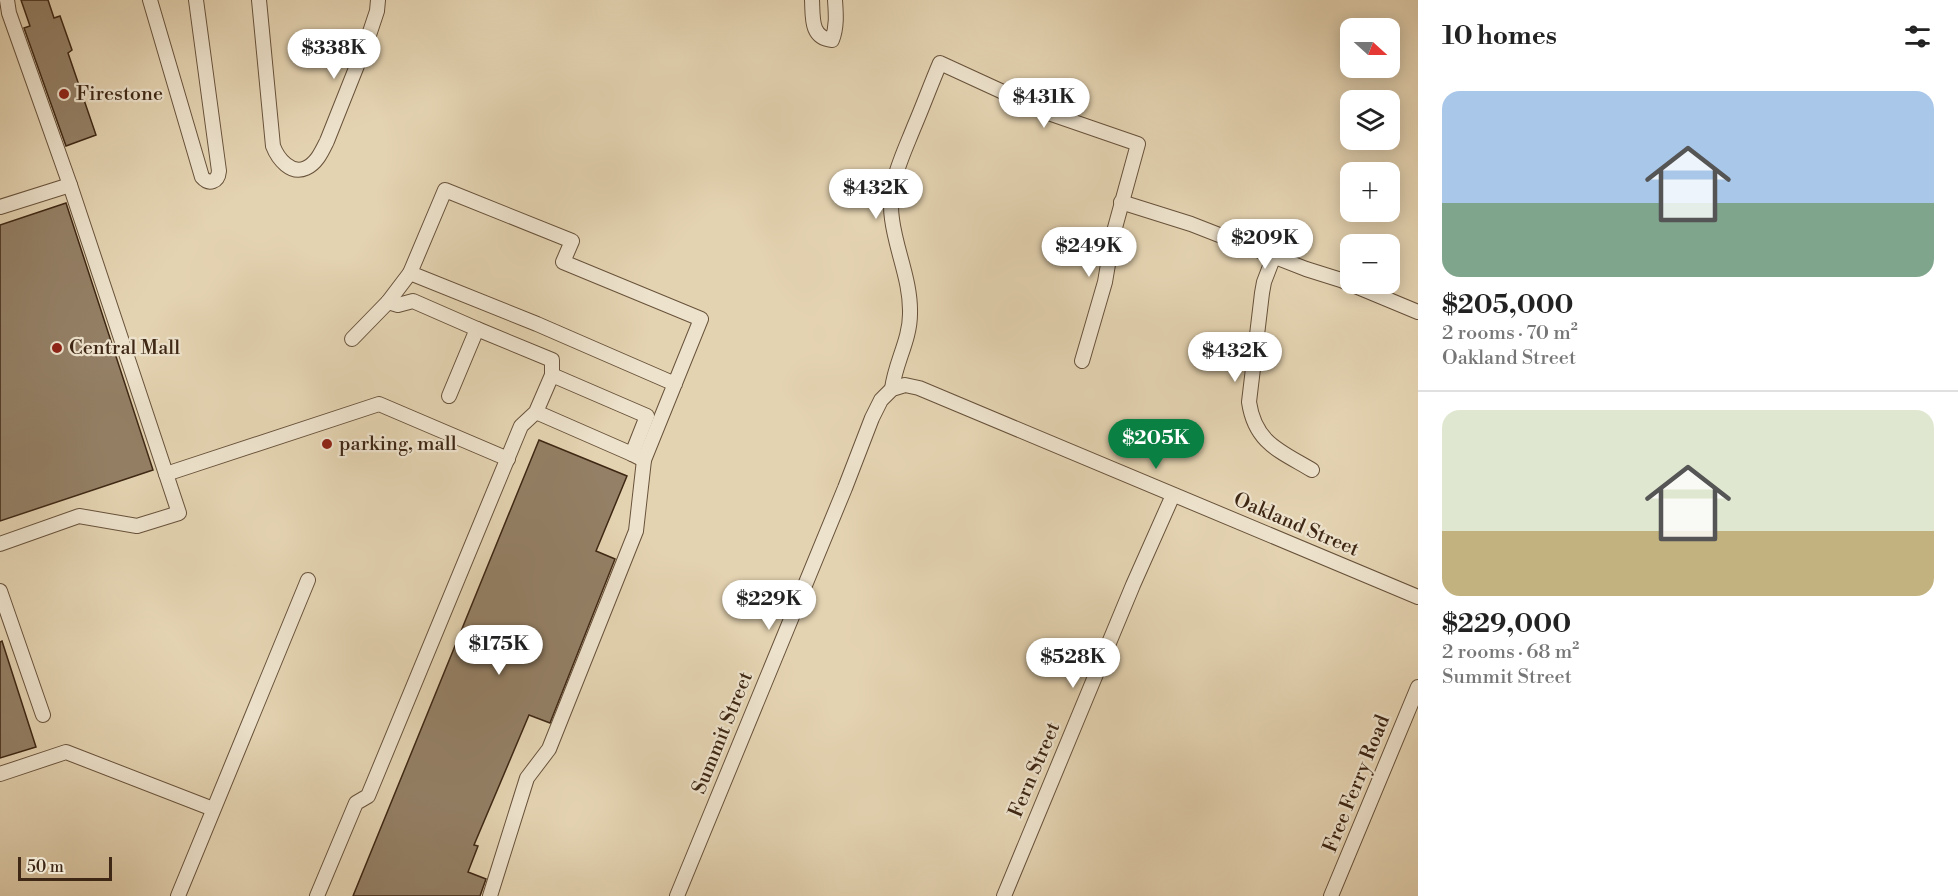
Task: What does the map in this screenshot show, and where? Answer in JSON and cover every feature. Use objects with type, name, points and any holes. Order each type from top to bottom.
[{"type":"street","points":[[0,544],[79,516],[136,526],[179,513],[70,185],[9,13],[7,0]]},
{"type":"street","points":[[150,0],[202,177],[211,182],[219,176],[219,171],[196,0]]},
{"type":"street","points":[[259,0],[273,147],[282,163],[301,169],[313,163],[327,141],[368,38],[377,11],[378,0]]},
{"type":"street","points":[[812,0],[814,27],[819,35],[832,40],[837,17],[835,0]]},
{"type":"street","points":[[892,389],[893,376],[908,333],[910,315],[909,296],[892,219],[892,187],[897,168],[940,63],[1032,107],[1138,144],[1113,235],[1105,282],[1082,360]]},
{"type":"street","points":[[0,207],[70,185]]},
{"type":"street","points":[[352,339],[388,302],[410,273],[445,190],[572,241],[563,262],[701,319],[675,384],[638,457]]},
{"type":"street","points":[[1121,202],[1191,224],[1341,280],[1418,312]]},
{"type":"street","points":[[1274,256],[1262,293],[1249,402],[1251,415],[1264,439],[1274,448],[1312,470]]},
{"type":"street","points":[[410,273],[537,324],[675,384]]},
{"type":"street","points":[[317,896],[356,803],[368,796],[521,426],[536,412],[552,375],[552,360],[413,302],[398,305],[388,302]]},
{"type":"street","points":[[449,396],[477,329]]},
{"type":"street","points":[[490,896],[527,778],[549,749],[636,531],[638,457],[647,416],[552,375]]},
{"type":"street","name":"Oakland Street","points":[[892,389],[905,385],[919,388],[1418,597]]},
{"type":"street","name":"Summit Street","points":[[677,896],[872,418],[881,400],[892,389]]},
{"type":"street","points":[[166,474],[379,404],[508,459]]},
{"type":"street","points":[[536,412],[638,457]]},
{"type":"street","name":"Fern Street","points":[[1004,896],[1173,495]]},
{"type":"street","points":[[178,896],[308,580]]},
{"type":"street","points":[[0,591],[43,715]]},
{"type":"street","points":[[0,638],[15,633]]},
{"type":"street","name":"Free Ferry Road","points":[[1331,896],[1418,687]]},
{"type":"street","points":[[0,774],[66,752],[213,809]]},
{"type":"building","name":"Firestone","points":[[21,0],[48,0],[54,18],[60,16],[72,50],[68,53],[96,135],[66,146],[24,28],[30,26]]},
{"type":"building","name":"Central Mall","points":[[66,203],[153,470],[0,521],[0,225]]},
{"type":"building","points":[[539,440],[627,476],[596,551],[615,559],[550,723],[529,715],[474,845],[478,846],[468,872],[486,879],[480,896],[353,896]]},
{"type":"building","points":[[2,641],[36,747],[0,758],[0,642]]},
{"type":"place","name":"Firestone","points":[[64,94]]},
{"type":"place","name":"Central Mall","points":[[57,348]]},
{"type":"place","name":"parking, mall","points":[[327,444]]}]
